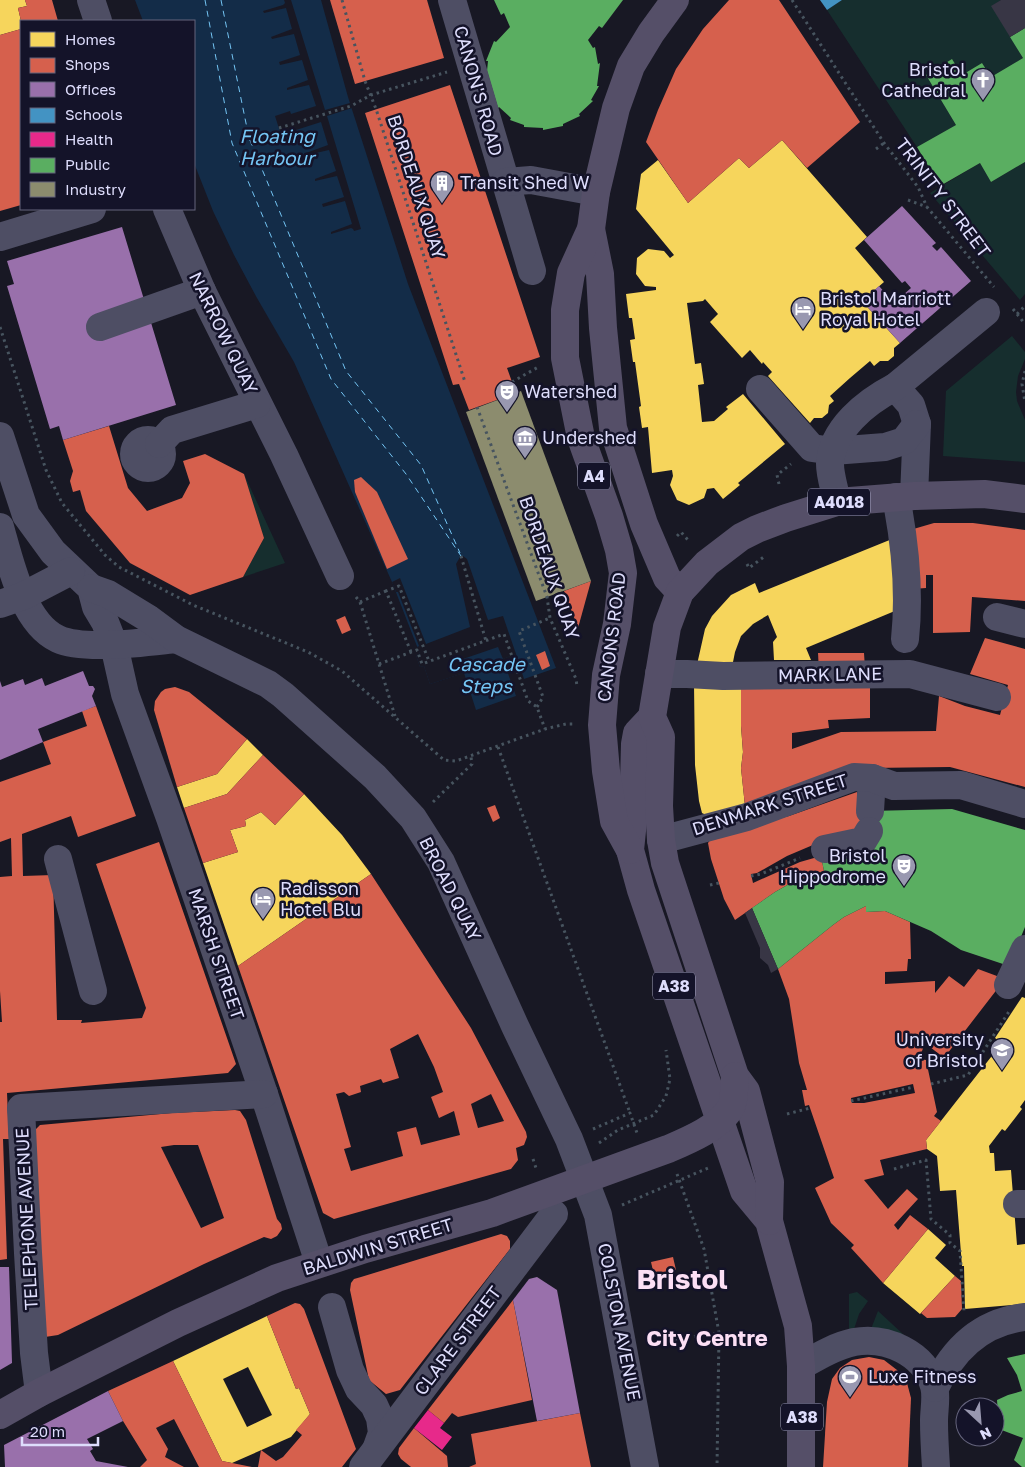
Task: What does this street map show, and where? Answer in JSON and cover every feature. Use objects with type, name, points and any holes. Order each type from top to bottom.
[{"type":"main road","name":"A4","points":[[596,192],[616,108],[632,66],[651,33],[675,0]]},
{"type":"main road","name":"CANONS ROAD","points":[[596,192],[591,229],[571,273],[565,310],[565,358],[581,438],[616,542],[623,573],[617,624],[606,675],[602,725],[606,771],[614,821],[630,850]]},
{"type":"main road","name":"A4","points":[[591,229],[600,274],[603,328],[613,428],[644,524],[667,578],[680,592]]},
{"type":"main road","name":"A4018","points":[[630,850],[637,733],[652,717],[667,627],[680,592],[707,562],[741,537],[786,518],[837,502],[984,494],[1025,498]]},
{"type":"main road","points":[[652,717],[661,737],[660,806],[663,852]]},
{"type":"main road","name":"A38","points":[[630,850],[641,890],[744,1191],[769,1221]]},
{"type":"main road","name":"A38","points":[[663,852],[735,1076],[746,1091],[770,1182],[769,1221],[798,1326],[801,1366],[801,1467]]},
{"type":"main road","name":"BALDWIN STREET","points":[[0,1415],[39,1392],[178,1323],[277,1278],[319,1263],[492,1213],[689,1140],[720,1121],[732,1106],[735,1076]]},
{"type":"street","points":[[91,0],[98,20]]},
{"type":"street","name":"CANON'S ROAD","points":[[452,0],[532,270]]},
{"type":"street","points":[[505,182],[531,180],[596,192]]},
{"type":"street","points":[[0,236],[89,210]]},
{"type":"street","name":"NARROW QUAY","points":[[167,210],[202,291],[284,455],[340,576]]},
{"type":"street","points":[[100,327],[202,291]]},
{"type":"street","points":[[837,502],[830,463],[835,441],[848,422],[881,395],[895,388],[997,302]]},
{"type":"street","points":[[895,388],[911,405],[917,424],[905,497],[904,539],[907,617],[905,639]]},
{"type":"street","points":[[760,389],[812,448],[833,452],[886,447],[904,441],[917,424]]},
{"type":"street","points":[[159,444],[172,430],[257,404]]},
{"type":"street","points":[[0,436],[26,515],[53,552],[81,580],[12,600]]},
{"type":"street","points":[[0,527],[14,577],[12,600]]},
{"type":"street","name":"BROAD QUAY","points":[[81,580],[149,619],[176,639],[268,684],[375,777],[413,818],[441,862],[586,1179]]},
{"type":"street","name":"MARSH STREET","points":[[81,580],[105,622],[114,645],[124,694],[170,818],[264,1094],[319,1263]]},
{"type":"street","points":[[12,600],[29,608],[46,633],[60,640],[78,644],[114,645],[176,639]]},
{"type":"street","points":[[997,617],[1025,624]]},
{"type":"street","name":"MARK LANE","points":[[660,674],[723,676],[910,674],[997,697]]},
{"type":"street","name":"DENMARK STREET","points":[[663,852],[698,830],[747,817],[854,777],[872,778],[894,786],[961,785],[1025,804]]},
{"type":"street","points":[[825,849],[863,841],[869,821],[872,778]]},
{"type":"street","points":[[58,859],[93,991]]},
{"type":"street","name":"TELEPHONE AVENUE","points":[[39,1392],[34,1353],[22,1108],[264,1094]]},
{"type":"street","name":"COLSTON AVENUE","points":[[586,1179],[598,1215],[646,1467]]},
{"type":"street","name":"CLARE STREET","points":[[370,1461],[554,1214]]},
{"type":"street","points":[[332,1307],[350,1370],[359,1389],[374,1405],[380,1418],[382,1433],[370,1461]]},
{"type":"street","points":[[936,1467],[935,1388],[942,1371],[952,1356],[968,1341],[995,1325],[1013,1318],[1025,1317]]},
{"type":"street","points":[[801,1366],[852,1342],[888,1343],[908,1352],[918,1360],[928,1373],[935,1388]]},
{"type":"path","name":"BORDEAUX QUAY","points":[[342,0],[371,95],[465,382]]},
{"type":"path","name":"TRINITY STREET","points":[[792,0],[884,143],[918,187],[927,207],[997,302],[1017,314],[1025,324]]},
{"type":"path","points":[[279,128],[351,106],[371,95],[446,72],[472,71]]},
{"type":"path","points":[[876,149],[884,143]]},
{"type":"path","points":[[908,200],[927,207]]},
{"type":"path","points":[[1017,314],[1025,306]]},
{"type":"path","points":[[0,326],[46,470],[62,504],[105,555],[119,567],[193,605],[308,652],[342,671],[444,760],[456,761],[471,757],[545,729],[566,724],[580,724]]},
{"type":"path","points":[[512,382],[547,362]]},
{"type":"path","points":[[1025,371],[1022,384],[1025,402]]},
{"type":"path","name":"BORDEAUX QUAY","points":[[476,407],[547,597],[550,618],[576,679]]},
{"type":"path","points":[[681,532],[688,540]]},
{"type":"path","points":[[461,556],[486,641]]},
{"type":"path","points":[[340,576],[360,602],[395,717]]},
{"type":"path","points":[[360,602],[399,586],[428,661]]},
{"type":"path","points":[[386,591],[411,652]]},
{"type":"path","points":[[537,707],[543,697],[519,631],[550,618]]},
{"type":"path","points":[[379,664],[417,650],[422,664],[504,634],[528,701],[537,707],[545,729]]},
{"type":"path","points":[[498,747],[639,1137]]},
{"type":"path","points":[[432,802],[472,764],[471,757]]},
{"type":"path","points":[[751,876],[761,874],[825,849]]},
{"type":"path","points":[[710,885],[719,883]]},
{"type":"path","points":[[931,1084],[968,1075],[980,1059],[1018,976]]},
{"type":"path","points":[[851,1101],[914,1087]]},
{"type":"path","points":[[787,1114],[810,1108]]},
{"type":"path","points":[[589,1130],[630,1113]]},
{"type":"path","points":[[594,1146],[618,1130],[654,1115]]},
{"type":"path","points":[[894,1169],[926,1160],[931,1219],[950,1235],[950,1243],[960,1251],[964,1318],[968,1341]]},
{"type":"path","points":[[617,1207],[712,1166]]},
{"type":"path","points":[[680,1180],[704,1249],[719,1332],[717,1467]]},
{"type":"path","points":[[623,1347],[719,1332]]},
{"type":"green space","points":[[842,0],[1001,0],[992,6],[1023,58],[991,77],[982,63],[962,75],[952,59],[926,75],[956,125],[917,147],[827,10]]},
{"type":"green space","points":[[1025,162],[1025,294],[1020,300],[930,193],[980,163],[991,182]]},
{"type":"green space","points":[[1012,336],[1025,352],[1025,359],[1018,376],[1016,392],[1017,401],[1025,420],[1025,462],[943,456],[946,391]]},
{"type":"green space","points":[[244,474],[285,563],[243,577],[264,538]]},
{"type":"green space","points":[[857,1292],[868,1301],[859,1314],[854,1329],[849,1329],[849,1294]]},
{"type":"green space","points":[[878,1311],[904,1335],[871,1329]]},
{"type":"water","name":"Floating Harbour","points":[[135,0],[321,0],[348,97],[408,284],[556,668],[524,679],[516,654],[503,659],[516,696],[476,710],[464,673],[430,684],[424,666],[420,667],[416,655],[420,654],[392,582],[294,362],[234,255],[213,211],[195,166],[195,20],[143,20]]},
{"type":"pier","points":[[284,0],[291,0],[325,110],[350,103],[352,108],[327,116],[361,229],[354,231],[351,228],[331,234],[331,232],[352,224],[345,201],[323,207],[322,204],[344,197],[337,176],[315,181],[315,179],[336,171],[329,150],[307,155],[306,153],[328,145],[321,122],[296,130],[297,133],[282,138],[275,116],[290,111],[291,114],[316,106],[309,85],[287,90],[287,88],[308,80],[302,60],[280,65],[279,62],[300,55],[294,34],[272,39],[271,37],[292,29],[286,8],[264,13],[263,11],[283,5],[285,3]]},
{"type":"pier","points":[[463,556],[467,559],[488,620],[503,616],[516,654],[503,659],[498,647],[460,660],[464,673],[430,684],[424,666],[420,667],[416,655],[420,654],[417,647],[419,646],[398,592],[396,592],[392,582],[400,578],[426,644],[470,627],[456,564],[460,557]]},
{"type":"building: Homes","points":[[0,0],[25,0],[27,6],[18,8],[21,20],[20,29],[0,35]]},
{"type":"building: Homes","name":"Bristol Marriott Royal Hotel","points":[[782,140],[867,237],[855,248],[884,282],[862,301],[900,343],[894,348],[894,356],[888,361],[880,361],[874,366],[870,361],[850,378],[830,396],[834,401],[829,405],[828,413],[822,418],[814,418],[810,423],[768,376],[772,372],[763,362],[762,364],[750,350],[742,358],[710,322],[718,314],[705,299],[703,301],[687,303],[695,364],[701,363],[704,384],[698,385],[702,422],[714,421],[728,409],[726,407],[743,394],[785,444],[738,483],[740,485],[723,499],[714,488],[707,489],[704,498],[689,505],[677,500],[670,485],[673,476],[672,470],[652,473],[648,427],[642,428],[635,362],[633,362],[630,340],[635,339],[632,318],[629,318],[626,294],[656,290],[656,287],[645,286],[636,274],[637,258],[648,249],[664,251],[670,258],[674,255],[636,209],[641,174],[658,160],[688,203],[739,158],[749,168]]},
{"type":"building: Homes","points":[[897,537],[902,608],[806,648],[811,660],[774,660],[773,642],[777,637],[768,615],[753,624],[741,636],[731,672],[696,669],[705,629],[712,616],[731,595],[755,583],[759,593]]},
{"type":"building: Homes","points":[[741,683],[743,752],[741,768],[745,806],[706,815],[702,813],[699,801],[695,765],[694,684]]},
{"type":"building: Homes","points":[[247,739],[263,755],[227,794],[184,808],[177,787],[217,774]]},
{"type":"building: Homes","name":"Radisson Hotel Blu","points":[[304,794],[342,835],[371,874],[238,966],[203,863],[238,852],[230,830],[246,826],[245,820],[261,812],[275,825]]},
{"type":"building: Homes","points":[[1022,997],[1025,998],[1025,1100],[1020,1107],[1022,1109],[1005,1131],[1002,1129],[989,1146],[990,1153],[994,1153],[995,1171],[1011,1170],[1017,1245],[1025,1244],[1025,1303],[965,1309],[964,1266],[962,1266],[956,1190],[940,1191],[937,1156],[927,1149],[926,1140],[1002,1043],[995,1038]]},
{"type":"building: Homes","points":[[928,1229],[946,1245],[935,1258],[955,1276],[920,1314],[883,1283]]},
{"type":"building: Homes","points":[[267,1316],[296,1389],[299,1388],[310,1414],[291,1437],[232,1463],[222,1461],[173,1361]],"holes":[[[248,1367],[272,1415],[247,1427],[223,1379]]]},
{"type":"building: Shops","points":[[25,0],[52,0],[58,20],[21,20],[18,8],[27,6]]},
{"type":"building: Shops","points":[[330,0],[427,0],[444,58],[355,84]]},
{"type":"building: Shops","points":[[729,0],[779,0],[860,122],[807,168],[782,140],[749,168],[739,158],[688,203],[646,142],[676,69],[703,29]]},
{"type":"building: Shops","points":[[20,29],[20,205],[0,211],[0,35]]},
{"type":"building: Shops","name":"Transit Shed W","points":[[450,85],[540,357],[507,368],[516,393],[469,410],[459,384],[453,385],[365,113]]},
{"type":"building: Shops","points":[[109,426],[128,488],[147,511],[182,498],[190,483],[183,461],[205,454],[244,474],[264,538],[243,577],[190,595],[130,563],[86,511],[80,490],[73,492],[70,481],[73,471],[63,440]]},
{"type":"building: Shops","points":[[361,477],[377,492],[408,559],[387,569],[355,492],[354,480]]},
{"type":"building: Shops","points":[[934,523],[973,523],[1025,530],[1025,601],[972,597],[970,632],[933,633],[933,575],[926,575],[926,588],[912,589],[910,530]]},
{"type":"building: Shops","points":[[591,581],[578,628],[564,591]]},
{"type":"building: Shops","points":[[345,616],[351,630],[342,634],[336,620]]},
{"type":"building: Shops","points":[[985,638],[1025,649],[1025,787],[950,767],[869,768],[745,806],[741,768],[743,752],[741,683],[870,686],[870,718],[828,720],[829,728],[792,733],[792,749],[841,732],[936,731],[939,696],[965,706],[1000,715],[1008,685],[970,674]]},
{"type":"building: Shops","points":[[545,651],[550,666],[542,670],[536,655]]},
{"type":"building: Shops","points":[[818,653],[864,653],[865,670],[819,671]]},
{"type":"building: Shops","points":[[175,687],[189,692],[247,739],[217,774],[177,787],[154,710],[155,701],[161,692]]},
{"type":"building: Shops","points":[[96,706],[136,816],[78,837],[71,816],[22,834],[23,876],[53,875],[57,1020],[82,1020],[81,1023],[142,1018],[146,1008],[96,864],[159,842],[236,1064],[228,1073],[7,1093],[9,1139],[3,1139],[7,1259],[0,1260],[0,1022],[2,1022],[0,991],[0,877],[12,876],[11,838],[0,842],[0,782],[51,764],[43,742],[87,726],[82,711]]},
{"type":"building: Shops","points":[[263,755],[304,794],[275,825],[261,812],[245,820],[246,826],[230,830],[238,852],[203,863],[184,808],[227,794]]},
{"type":"building: Shops","points":[[857,792],[858,801],[863,802],[861,828],[820,842],[787,856],[757,873],[751,874],[753,883],[800,862],[821,856],[824,871],[791,883],[735,920],[724,899],[711,859],[708,843],[713,836],[789,816]]},
{"type":"building: Shops","points":[[495,805],[500,818],[493,822],[487,808]]},
{"type":"building: Shops","points":[[371,874],[471,1028],[526,1132],[527,1137],[524,1145],[516,1148],[518,1160],[511,1169],[334,1219],[323,1213],[238,966]],"holes":[[[418,1034],[434,1067],[443,1092],[431,1097],[439,1118],[454,1111],[460,1135],[421,1145],[416,1127],[397,1132],[403,1156],[351,1171],[344,1149],[351,1147],[336,1094],[344,1092],[349,1096],[361,1092],[360,1086],[381,1079],[383,1083],[399,1078],[390,1049]],[[491,1094],[504,1121],[478,1128],[471,1104]]]},
{"type":"building: Shops","points":[[866,906],[866,912],[885,911],[910,922],[911,959],[908,959],[907,971],[885,972],[885,984],[935,981],[935,993],[949,976],[964,987],[978,969],[1005,979],[944,1058],[925,1043],[919,1059],[926,1060],[937,1112],[934,1116],[941,1121],[926,1140],[927,1149],[880,1160],[884,1175],[864,1180],[888,1209],[907,1189],[918,1199],[894,1225],[898,1230],[910,1215],[928,1229],[883,1283],[851,1248],[854,1245],[831,1223],[815,1188],[834,1178],[809,1105],[805,1106],[802,1090],[807,1090],[799,1063],[789,999],[778,969],[844,917]],"holes":[[[913,1084],[915,1093],[864,1103],[852,1103],[851,1098]]]},
{"type":"building: Shops","points":[[240,1111],[246,1120],[277,1219],[282,1229],[277,1236],[271,1239],[264,1237],[58,1335],[45,1337],[35,1130],[40,1125],[172,1113]],"holes":[[[198,1145],[224,1218],[201,1228],[161,1147]]]},
{"type":"building: Shops","points":[[501,1234],[507,1236],[510,1241],[510,1249],[400,1390],[386,1394],[369,1380],[350,1290],[351,1283],[354,1279]]},
{"type":"building: Shops","points":[[673,1257],[676,1270],[654,1275],[651,1262]]},
{"type":"building: Shops","points":[[955,1276],[961,1281],[962,1309],[955,1317],[927,1318],[921,1313]]},
{"type":"building: Shops","points":[[513,1300],[532,1400],[458,1417],[452,1413],[444,1423],[428,1410]]},
{"type":"building: Shops","points":[[295,1303],[300,1304],[304,1309],[356,1449],[342,1467],[258,1467],[261,1450],[276,1461],[283,1457],[302,1435],[296,1430],[310,1414],[299,1388],[296,1389],[267,1316]]},
{"type":"building: Shops","points":[[869,1357],[884,1360],[897,1370],[907,1383],[911,1398],[908,1467],[823,1467],[827,1402],[832,1379],[840,1368],[852,1360]]},
{"type":"building: Shops","points":[[173,1361],[222,1461],[252,1467],[199,1467],[174,1419],[156,1428],[168,1449],[165,1457],[184,1467],[140,1467],[147,1460],[123,1421],[108,1391]]},
{"type":"building: Shops","points":[[580,1413],[591,1467],[469,1467],[476,1464],[471,1434]]},
{"type":"building: Shops","points":[[414,1428],[447,1456],[448,1467],[411,1467],[401,1459],[398,1454],[399,1448]]},
{"type":"building: Offices","points":[[902,206],[936,243],[932,246],[937,251],[941,247],[971,281],[900,343],[862,301],[879,286],[894,303],[911,288],[905,281],[902,283],[864,240]]},
{"type":"building: Offices","points":[[122,227],[176,405],[63,440],[59,426],[50,429],[7,286],[14,284],[7,261]]},
{"type":"building: Offices","points":[[83,671],[89,686],[93,686],[95,689],[92,696],[96,706],[38,729],[43,742],[0,760],[0,681],[2,687],[23,679],[25,685],[42,678],[45,686]]},
{"type":"building: Offices","points":[[0,1267],[9,1267],[12,1363],[0,1370]]},
{"type":"building: Offices","points":[[537,1277],[557,1290],[580,1413],[537,1421],[513,1300],[529,1279]]},
{"type":"building: Offices","points":[[108,1391],[123,1421],[87,1439],[93,1449],[90,1451],[96,1461],[128,1467],[5,1467],[4,1445]]},
{"type":"building: Schools","points":[[820,0],[842,0],[827,10]]},
{"type":"building: Health","points":[[428,1410],[444,1423],[440,1428],[452,1437],[442,1450],[414,1428]]},
{"type":"building: Public","points":[[494,0],[623,0],[602,28],[599,26],[588,40],[593,48],[595,47],[598,64],[600,63],[597,86],[599,86],[591,100],[593,101],[579,114],[580,116],[563,124],[563,126],[543,130],[543,128],[524,127],[524,125],[510,120],[511,118],[498,108],[487,71],[488,61],[486,61],[494,41],[496,42],[510,27],[504,13],[501,15]]},
{"type":"building: Public","name":"Bristol Cathedral","points":[[1025,28],[1025,162],[991,182],[980,163],[940,186],[917,147],[956,125],[926,75],[952,59],[962,75],[982,63],[991,77],[1023,58],[1010,37]]},
{"type":"building: Public","name":"Bristol Hippodrome","points":[[952,809],[1025,830],[1025,927],[1009,966],[961,950],[931,931],[885,911],[866,912],[866,906],[844,917],[778,969],[752,908],[791,883],[824,871],[821,856],[861,828],[870,811]]},
{"type":"building: Public","points":[[1025,1354],[1025,1467],[1022,1467],[1014,1460],[1023,1438],[1005,1431],[1004,1397],[1022,1391],[1017,1375],[1007,1358]]},
{"type":"building: Industry","points":[[521,391],[591,581],[536,601],[466,412]]},
{"type":"building: Other","points":[[1001,0],[1025,0],[1025,28],[1010,37],[991,6]]},
{"type":"building: Other","points":[[752,908],[778,969],[771,973],[768,965],[760,958],[760,948],[745,913]]},
{"type":"ferry route","points":[[205,0],[232,143],[331,379],[406,474],[461,556]]},
{"type":"ferry route","points":[[221,0],[249,138],[346,371],[421,465],[460,553]]},
{"type":"place","name":"Bristol Cathedral","points":[[983,101]]},
{"type":"place","name":"Transit Shed W","points":[[442,204]]},
{"type":"place","name":"Bristol Marriott Royal Hotel","points":[[803,330]]},
{"type":"place","name":"Watershed","points":[[507,413]]},
{"type":"place","name":"Undershed","points":[[525,459]]},
{"type":"place","name":"Bristol Hippodrome","points":[[904,887]]},
{"type":"place","name":"Radisson Hotel Blu","points":[[263,920]]},
{"type":"place","name":"University of Bristol","points":[[1002,1071]]},
{"type":"place","name":"Luxe Fitness","points":[[850,1398]]},
{"type":"district","name":"Bristol","points":[[682,1279]]},
{"type":"district","name":"City Centre","points":[[707,1338]]},
{"type":"water label","name":"Cascade Steps","points":[[486,675]]}]
